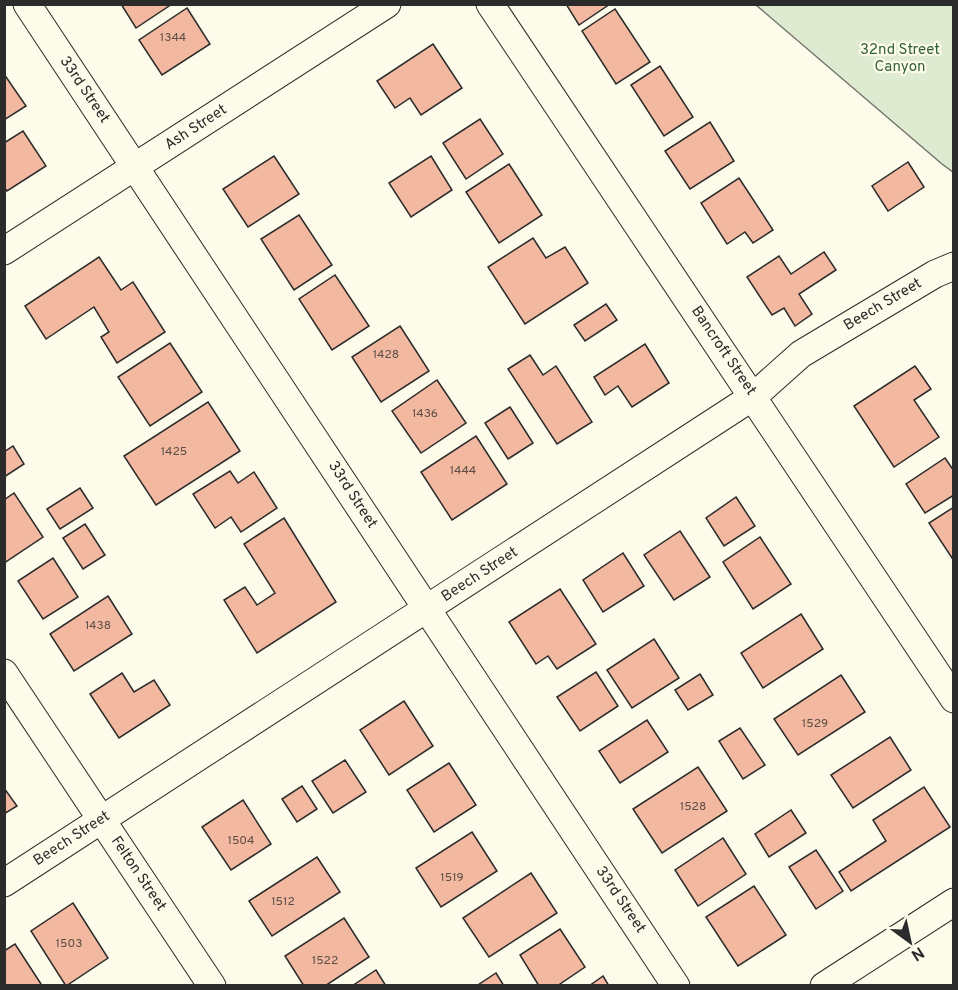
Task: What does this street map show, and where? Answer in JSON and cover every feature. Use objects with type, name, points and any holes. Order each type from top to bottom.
[{"type":"street","name":"33rd Street","points":[[27,4],[676,986]]},
{"type":"street","name":"Ash Street","points":[[4,251],[387,4]]},
{"type":"street","name":"Bancroft Street","points":[[490,4],[754,396],[954,699]]},
{"type":"street","name":"Beech Street","points":[[4,883],[428,610],[754,396],[801,354],[935,274],[954,266]]},
{"type":"street","name":"Felton Street","points":[[4,673],[212,986]]},
{"type":"street","points":[[824,986],[954,902]]},
{"type":"green space","name":"32nd Street Canyon","points":[[756,5],[953,5],[953,172],[942,164]]},
{"type":"building","points":[[121,4],[172,4],[136,28]]},
{"type":"building","points":[[566,4],[610,4],[579,25]]},
{"type":"building","points":[[187,8],[210,44],[162,75],[139,40]]},
{"type":"building","points":[[615,9],[650,62],[616,84],[582,31]]},
{"type":"building","points":[[433,44],[462,88],[421,115],[410,98],[395,108],[377,81]]},
{"type":"building","points":[[660,66],[693,117],[664,136],[631,85]]},
{"type":"building","points":[[4,74],[26,106],[4,120]]},
{"type":"building","points":[[480,119],[503,154],[466,179],[443,143]]},
{"type":"building","points":[[710,122],[734,161],[690,189],[665,151]]},
{"type":"building","points":[[23,131],[46,166],[7,191],[4,187],[4,143]]},
{"type":"building","points":[[274,156],[299,194],[248,227],[223,189]]},
{"type":"building","points":[[431,156],[452,190],[411,217],[389,183]]},
{"type":"building","points":[[908,162],[924,187],[888,211],[872,186]]},
{"type":"building","points":[[509,164],[542,215],[499,243],[466,192]]},
{"type":"building","points":[[739,178],[773,230],[753,243],[745,232],[727,244],[701,203]]},
{"type":"building","points":[[299,215],[332,265],[294,290],[261,239]]},
{"type":"building","points":[[533,238],[546,258],[565,247],[588,283],[525,324],[488,267]]},
{"type":"building","points":[[824,252],[836,270],[799,294],[812,314],[795,326],[784,308],[772,315],[747,277],[779,256],[791,274]]},
{"type":"building","points":[[99,257],[121,290],[133,282],[165,332],[117,363],[101,337],[109,332],[94,307],[46,339],[25,306]]},
{"type":"building","points":[[335,275],[369,326],[332,350],[299,299]]},
{"type":"building","points":[[606,304],[617,320],[585,341],[574,325]]},
{"type":"building","points":[[400,326],[429,371],[381,402],[352,357]]},
{"type":"building","points":[[170,343],[202,392],[150,426],[118,377]]},
{"type":"building","points":[[645,344],[669,383],[632,407],[618,386],[605,395],[594,377]]},
{"type":"building","points":[[530,355],[543,375],[556,366],[592,422],[557,444],[508,369]]},
{"type":"building","points":[[915,366],[931,389],[914,400],[939,437],[894,467],[854,406]]},
{"type":"building","points":[[437,380],[466,423],[421,453],[392,411]]},
{"type":"building","points":[[208,402],[240,451],[156,505],[124,456]]},
{"type":"building","points":[[510,407],[533,443],[508,459],[485,423]]},
{"type":"building","points":[[476,436],[507,484],[452,520],[421,472]]},
{"type":"building","points":[[13,446],[24,464],[4,477],[4,452]]},
{"type":"building","points":[[945,458],[954,471],[954,495],[925,513],[906,484]]},
{"type":"building","points":[[230,471],[238,483],[254,472],[277,508],[241,532],[231,517],[215,528],[193,494]]},
{"type":"building","points":[[80,488],[93,508],[60,529],[47,509]]},
{"type":"building","points":[[14,493],[43,537],[4,563],[4,500]]},
{"type":"building","points":[[736,497],[755,526],[724,546],[706,518]]},
{"type":"building","points":[[954,507],[954,561],[929,523]]},
{"type":"building","points":[[284,518],[336,602],[257,653],[224,600],[245,587],[257,605],[275,593],[244,544]]},
{"type":"building","points":[[85,524],[105,555],[83,569],[63,538]]},
{"type":"building","points":[[680,531],[710,577],[674,600],[644,555]]},
{"type":"building","points":[[760,537],[791,584],[753,609],[723,562]]},
{"type":"building","points":[[623,553],[644,586],[603,612],[583,580]]},
{"type":"building","points":[[53,558],[78,597],[43,619],[18,581]]},
{"type":"building","points":[[560,589],[596,644],[557,669],[548,656],[536,664],[509,622]]},
{"type":"building","points":[[108,596],[132,634],[74,671],[50,634]]},
{"type":"building","points":[[801,614],[823,649],[763,688],[741,653]]},
{"type":"building","points":[[654,639],[679,678],[632,708],[607,670]]},
{"type":"building","points":[[596,672],[618,706],[580,731],[557,697]]},
{"type":"building","points":[[122,673],[134,692],[154,680],[170,705],[119,738],[90,694]]},
{"type":"building","points":[[700,674],[713,695],[688,710],[675,690]]},
{"type":"building","points":[[841,675],[865,712],[798,755],[774,719]]},
{"type":"building","points":[[404,701],[433,746],[389,775],[360,730]]},
{"type":"building","points":[[647,720],[668,752],[620,783],[599,751]]},
{"type":"building","points":[[740,728],[765,765],[743,779],[719,741]]},
{"type":"building","points":[[890,737],[911,770],[853,808],[831,775]]},
{"type":"building","points":[[345,760],[366,792],[333,813],[312,781]]},
{"type":"building","points":[[449,763],[476,805],[434,832],[407,790]]},
{"type":"building","points":[[698,767],[727,811],[662,853],[633,809]]},
{"type":"building","points":[[302,786],[317,809],[297,822],[282,799]]},
{"type":"building","points":[[924,787],[950,827],[851,891],[839,872],[886,841],[873,820]]},
{"type":"building","points":[[4,788],[17,806],[4,814]]},
{"type":"building","points":[[243,800],[271,844],[231,870],[202,827]]},
{"type":"building","points":[[791,810],[806,833],[769,857],[755,834]]},
{"type":"building","points":[[472,832],[497,871],[441,907],[416,868]]},
{"type":"building","points":[[723,838],[746,874],[698,906],[675,870]]},
{"type":"building","points":[[816,850],[843,891],[816,909],[789,867]]},
{"type":"building","points":[[317,857],[340,892],[272,936],[249,901]]},
{"type":"building","points":[[531,873],[557,913],[489,957],[463,918]]},
{"type":"building","points":[[754,886],[786,935],[738,966],[706,917]]},
{"type":"building","points":[[73,903],[108,958],[66,986],[31,931]]},
{"type":"building","points":[[344,918],[369,957],[325,986],[304,986],[285,956]]},
{"type":"building","points":[[560,929],[585,967],[557,986],[539,986],[520,955]]},
{"type":"building","points":[[15,944],[41,984],[39,986],[4,986],[4,951]]},
{"type":"building","points":[[376,970],[386,986],[352,986]]},
{"type":"building","points":[[496,973],[504,986],[478,986],[478,985]]},
{"type":"building","points":[[603,976],[609,986],[589,986]]}]
